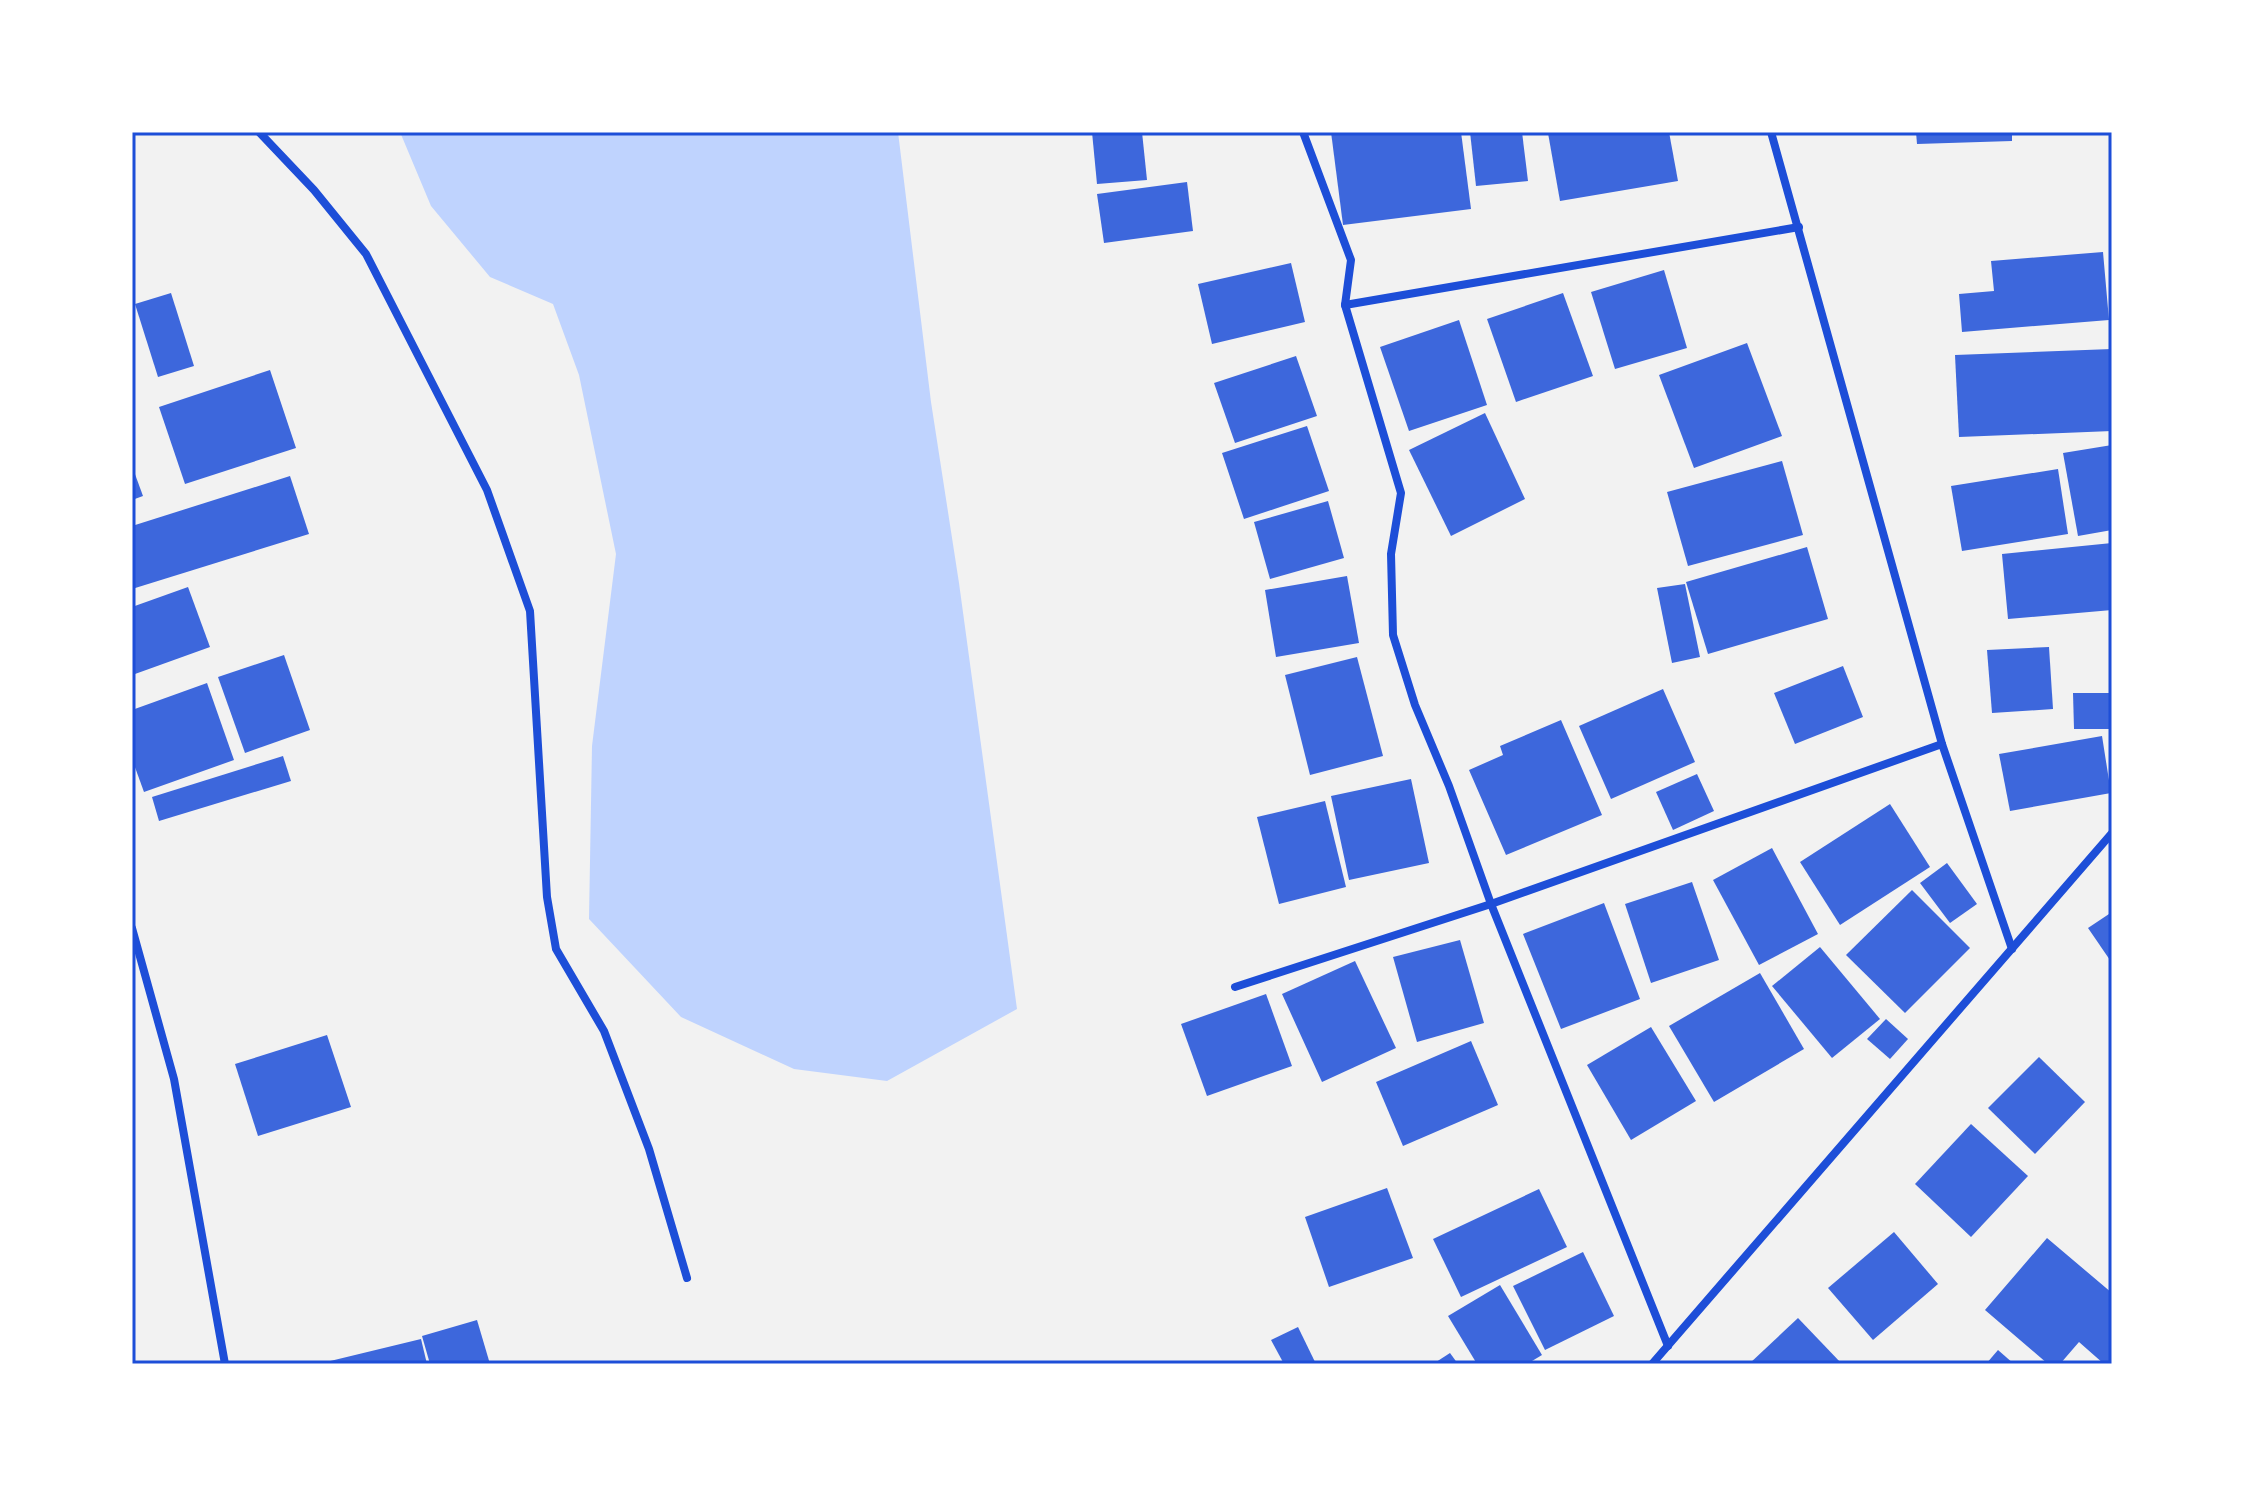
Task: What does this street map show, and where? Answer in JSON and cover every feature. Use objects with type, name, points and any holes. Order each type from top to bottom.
[{"type":"street","points":[[259,132],[314,190],[366,254],[487,490],[530,611],[547,897],[556,949],[604,1031],[649,1149],[687,1278]]},
{"type":"street","points":[[1303,132],[1351,260],[1345,305],[1401,493],[1391,554],[1393,635],[1415,705],[1449,786],[1491,904],[1668,1346]]},
{"type":"street","points":[[1771,132],[1942,744],[2012,949]]},
{"type":"street","points":[[1345,305],[1799,227]]},
{"type":"street","points":[[1235,987],[1491,904],[1942,744]]},
{"type":"street","points":[[1652,1364],[2112,833]]},
{"type":"street","points":[[132,928],[174,1079],[225,1364]]},
{"type":"water","points":[[400,132],[898,132],[931,402],[1017,1009],[887,1081],[794,1069],[681,1017],[589,919],[592,746],[616,554],[579,375],[553,304],[490,277],[431,206]]},
{"type":"building","points":[[1092,132],[1142,132],[1147,180],[1097,184]]},
{"type":"building","points":[[1331,132],[1461,132],[1471,209],[1343,225]]},
{"type":"building","points":[[1470,132],[1522,132],[1528,181],[1476,186]]},
{"type":"building","points":[[1669,132],[1678,181],[1560,201],[1548,133]]},
{"type":"building","points":[[1916,132],[2012,132],[2012,141],[1917,144]]},
{"type":"building","points":[[1187,182],[1193,231],[1104,243],[1097,194]]},
{"type":"building","points":[[2103,252],[2109,320],[1962,332],[1959,294],[1994,291],[1991,261]]},
{"type":"building","points":[[1291,263],[1305,322],[1212,344],[1198,284]]},
{"type":"building","points":[[1664,270],[1687,348],[1615,369],[1591,292]]},
{"type":"building","points":[[171,293],[194,366],[158,377],[135,304]]},
{"type":"building","points":[[1563,293],[1593,376],[1516,402],[1487,319]]},
{"type":"building","points":[[1459,320],[1487,405],[1409,431],[1380,347]]},
{"type":"building","points":[[1747,343],[1782,436],[1694,468],[1659,375]]},
{"type":"building","points":[[2112,349],[2112,431],[1959,437],[1955,355]]},
{"type":"building","points":[[1296,356],[1317,416],[1235,443],[1214,383]]},
{"type":"building","points":[[270,370],[296,448],[185,484],[159,407]]},
{"type":"building","points":[[1485,413],[1525,499],[1451,536],[1409,450]]},
{"type":"building","points":[[1307,426],[1329,491],[1244,519],[1222,453]]},
{"type":"building","points":[[2112,445],[2112,530],[2078,536],[2063,453]]},
{"type":"building","points":[[1782,461],[1803,535],[1688,566],[1667,492]]},
{"type":"building","points":[[132,466],[143,496],[132,500]]},
{"type":"building","points":[[2058,469],[2068,534],[1962,551],[1951,486]]},
{"type":"building","points":[[290,476],[309,534],[132,589],[132,526]]},
{"type":"building","points":[[1328,501],[1344,558],[1270,579],[1254,522]]},
{"type":"building","points":[[2112,543],[2112,610],[2008,619],[2002,554]]},
{"type":"building","points":[[1807,547],[1828,619],[1708,654],[1686,582]]},
{"type":"building","points":[[1347,576],[1359,643],[1276,657],[1265,590]]},
{"type":"building","points":[[1685,584],[1700,657],[1672,663],[1657,588]]},
{"type":"building","points":[[188,587],[210,647],[135,674],[132,665],[132,607]]},
{"type":"building","points":[[2049,647],[2053,709],[1992,713],[1987,650]]},
{"type":"building","points":[[284,655],[310,730],[245,753],[218,677]]},
{"type":"building","points":[[1357,657],[1383,756],[1310,775],[1285,675]]},
{"type":"building","points":[[1843,666],[1863,717],[1795,744],[1774,693]]},
{"type":"building","points":[[207,683],[234,760],[144,792],[132,759],[132,710]]},
{"type":"building","points":[[1663,689],[1695,762],[1611,799],[1579,726]]},
{"type":"building","points":[[2073,693],[2112,693],[2112,729],[2074,729]]},
{"type":"building","points":[[1561,720],[1602,815],[1506,855],[1469,770],[1503,755],[1500,746]]},
{"type":"building","points":[[2102,736],[2111,793],[2010,811],[1999,754]]},
{"type":"building","points":[[283,756],[291,781],[159,821],[152,797]]},
{"type":"building","points":[[1697,774],[1714,811],[1673,830],[1656,792]]},
{"type":"building","points":[[1411,779],[1429,863],[1349,880],[1331,796]]},
{"type":"building","points":[[1325,801],[1346,887],[1279,904],[1257,817]]},
{"type":"building","points":[[1890,804],[1930,867],[1840,925],[1800,862]]},
{"type":"building","points":[[1772,848],[1818,934],[1759,965],[1713,880]]},
{"type":"building","points":[[1947,863],[1977,904],[1950,923],[1920,883]]},
{"type":"building","points":[[1692,882],[1719,960],[1651,983],[1625,904]]},
{"type":"building","points":[[1912,890],[1970,948],[1905,1013],[1846,955]]},
{"type":"building","points":[[1604,903],[1640,999],[1561,1029],[1523,934]]},
{"type":"building","points":[[2112,912],[2112,963],[2088,928]]},
{"type":"building","points":[[1460,940],[1484,1023],[1417,1042],[1393,957]]},
{"type":"building","points":[[1820,947],[1880,1019],[1832,1058],[1772,986]]},
{"type":"building","points":[[1355,961],[1396,1048],[1322,1082],[1282,994]]},
{"type":"building","points":[[1760,973],[1804,1049],[1714,1102],[1669,1026]]},
{"type":"building","points":[[1266,994],[1292,1066],[1207,1096],[1181,1024]]},
{"type":"building","points":[[1886,1019],[1908,1039],[1890,1059],[1867,1039]]},
{"type":"building","points":[[1651,1027],[1696,1101],[1631,1140],[1587,1065]]},
{"type":"building","points":[[327,1035],[351,1107],[258,1136],[235,1064]]},
{"type":"building","points":[[1471,1041],[1498,1105],[1403,1146],[1376,1082]]},
{"type":"building","points":[[2039,1057],[2085,1102],[2035,1154],[1988,1108]]},
{"type":"building","points":[[1971,1124],[2028,1176],[1971,1237],[1915,1184]]},
{"type":"building","points":[[1387,1188],[1413,1258],[1329,1287],[1305,1217]]},
{"type":"building","points":[[1539,1189],[1567,1247],[1461,1297],[1433,1239]]},
{"type":"building","points":[[1894,1232],[1938,1284],[1873,1340],[1828,1288]]},
{"type":"building","points":[[2047,1238],[2112,1293],[2112,1364],[2104,1364],[2079,1342],[2060,1364],[2048,1364],[1985,1310]]},
{"type":"building","points":[[1583,1252],[1614,1316],[1545,1350],[1513,1286]]},
{"type":"building","points":[[1500,1285],[1542,1355],[1527,1364],[1477,1364],[1448,1316]]},
{"type":"building","points":[[1798,1318],[1842,1364],[1749,1364]]},
{"type":"building","points":[[477,1320],[490,1364],[430,1364],[422,1336]]},
{"type":"building","points":[[1298,1327],[1316,1364],[1284,1364],[1271,1340]]},
{"type":"building","points":[[421,1339],[427,1364],[322,1364],[322,1363]]},
{"type":"building","points":[[1998,1350],[2014,1364],[1986,1364]]},
{"type":"building","points":[[1450,1353],[1458,1364],[1433,1364]]}]
